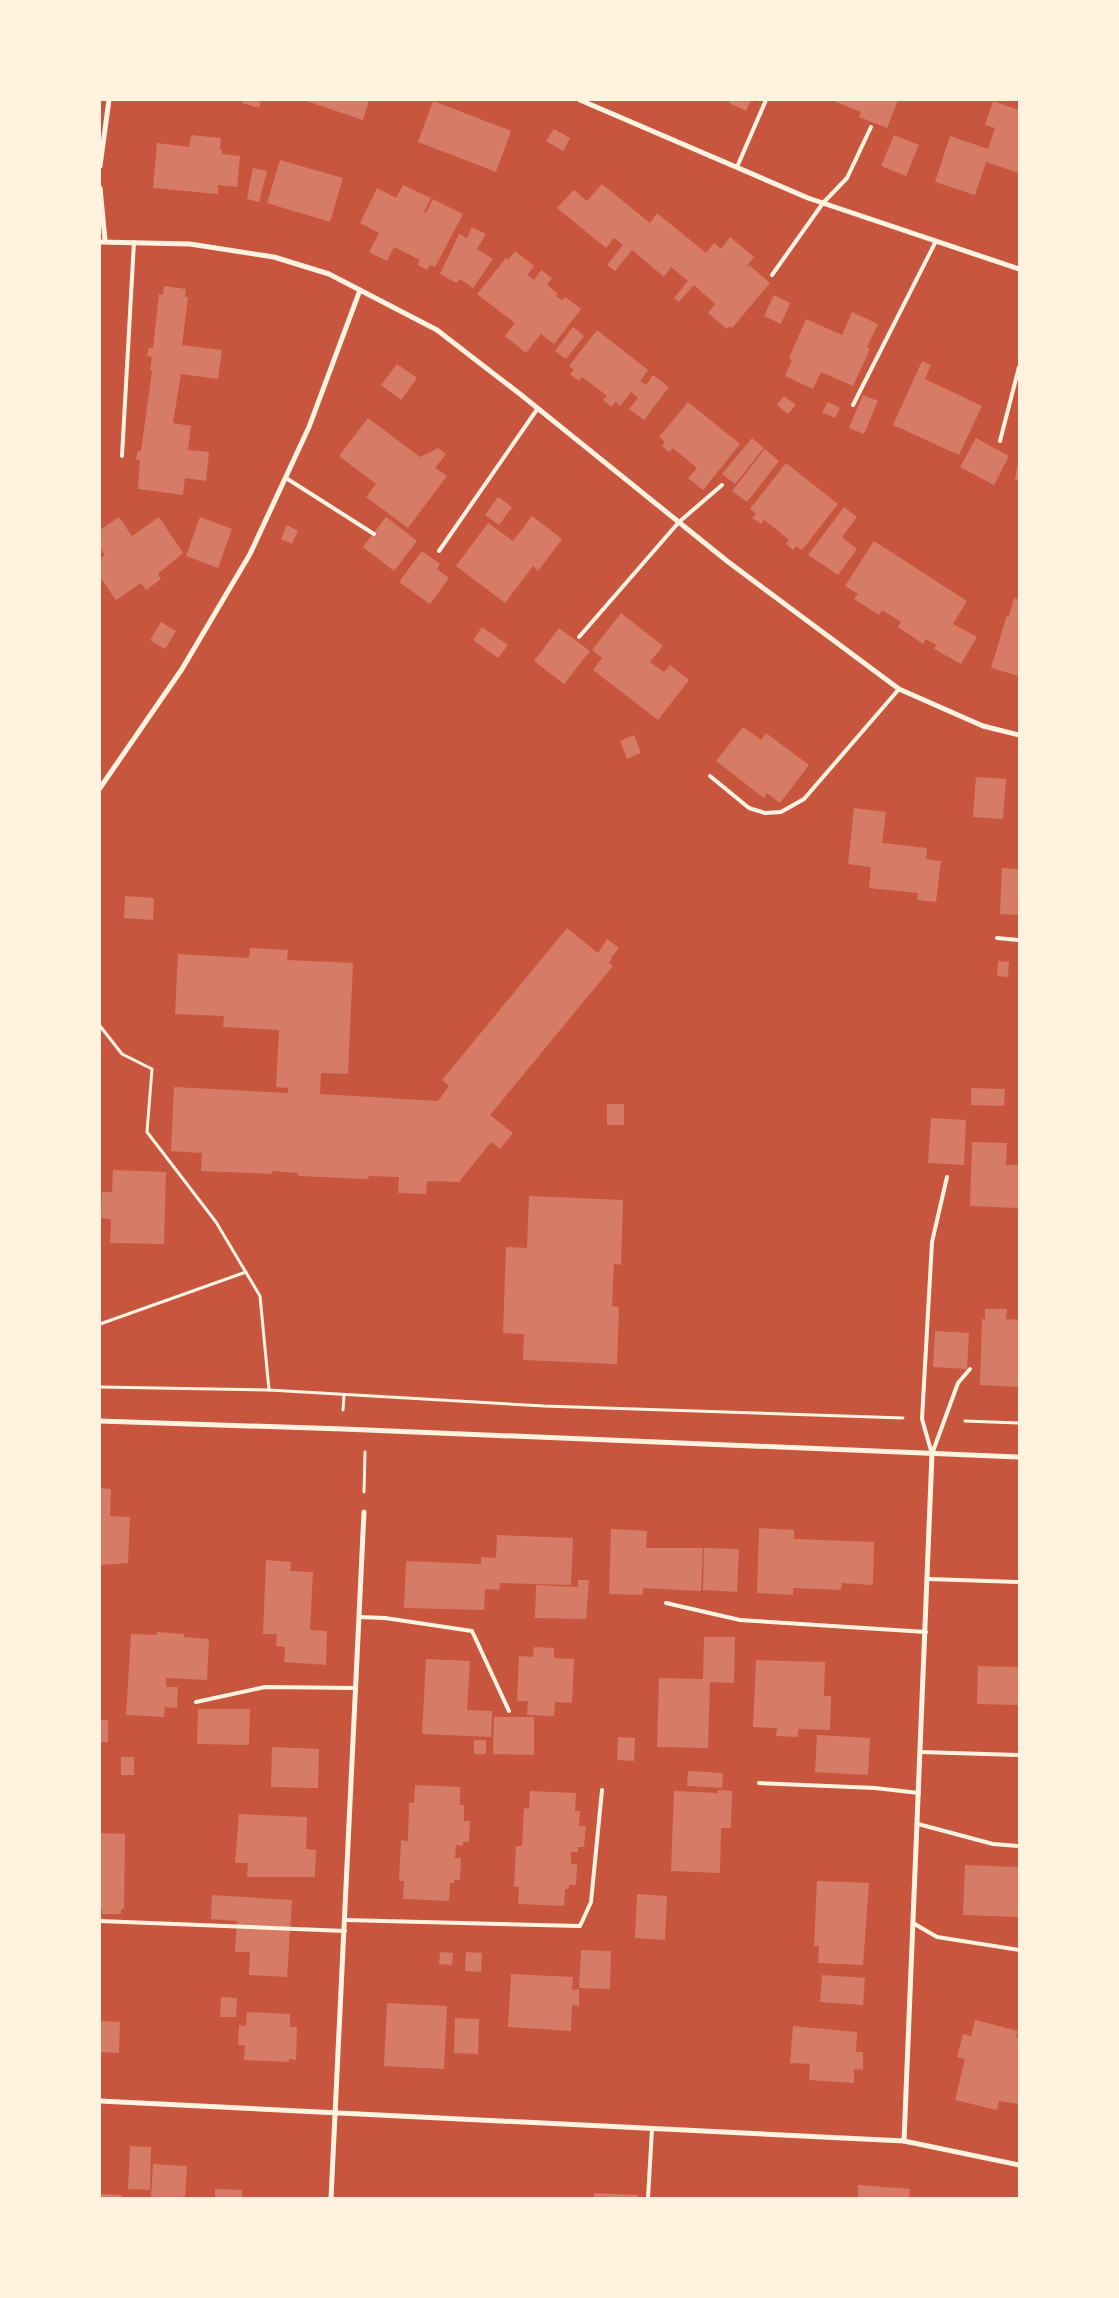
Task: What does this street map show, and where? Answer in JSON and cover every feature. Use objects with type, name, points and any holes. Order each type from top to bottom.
[{"type":"street","points":[[100,166],[109,100]]},
{"type":"street","points":[[580,100],[823,203],[1019,270]]},
{"type":"street","points":[[100,188],[102,241],[190,244],[274,257],[329,274],[437,330],[538,408],[727,561],[899,689],[983,726],[1019,735]]},
{"type":"street","points":[[100,788],[182,670],[250,554],[309,427],[360,290]]},
{"type":"street","points":[[100,1421],[362,1429],[1019,1457]]},
{"type":"street","points":[[904,2141],[932,1454]]},
{"type":"street","points":[[331,2198],[364,1512]]},
{"type":"street","points":[[100,2101],[904,2141],[1019,2165]]},
{"type":"lane","points":[[737,167],[766,100]]},
{"type":"lane","points":[[772,275],[823,203],[847,178],[871,127]]},
{"type":"lane","points":[[853,405],[936,241]]},
{"type":"lane","points":[[122,456],[134,242]]},
{"type":"lane","points":[[1000,441],[1019,367]]},
{"type":"lane","points":[[439,551],[538,408]]},
{"type":"lane","points":[[286,478],[374,534]]},
{"type":"lane","points":[[579,638],[679,522],[722,485]]},
{"type":"lane","points":[[710,776],[749,808],[765,813],[781,812],[804,799],[899,689]]},
{"type":"lane","points":[[997,938],[1019,940]]},
{"type":"lane","points":[[932,1454],[922,1419],[932,1242],[947,1177]]},
{"type":"lane","points":[[932,1454],[958,1383],[970,1369]]},
{"type":"lane","points":[[928,1579],[1019,1582]]},
{"type":"lane","points":[[666,1603],[740,1620],[926,1632]]},
{"type":"lane","points":[[359,1617],[385,1618],[472,1631],[509,1711]]},
{"type":"lane","points":[[196,1702],[265,1687],[356,1688]]},
{"type":"lane","points":[[920,1752],[1019,1755]]},
{"type":"lane","points":[[759,1782],[875,1788],[919,1793]]},
{"type":"lane","points":[[345,1920],[580,1926],[591,1902],[602,1790]]},
{"type":"lane","points":[[918,1824],[993,1844],[1019,1846]]},
{"type":"lane","points":[[100,1921],[345,1930]]},
{"type":"lane","points":[[913,1923],[938,1937],[1019,1950]]},
{"type":"lane","points":[[648,2198],[652,2129]]},
{"type":"path","points":[[100,1026],[122,1054],[152,1069],[148,1132],[216,1222],[260,1296],[269,1390]]},
{"type":"path","points":[[100,1324],[246,1272]]},
{"type":"path","points":[[100,1386],[269,1390],[544,1406],[922,1419]]},
{"type":"path","points":[[945,1420],[1019,1423]]},
{"type":"path","points":[[364,1512],[365,1452]]},
{"type":"building","points":[[242,100],[261,100],[259,108],[242,103]]},
{"type":"building","points":[[303,100],[369,100],[363,120]]},
{"type":"building","points":[[730,100],[751,100],[746,111],[729,103]]},
{"type":"building","points":[[831,100],[898,100],[887,128],[859,117],[861,112]]},
{"type":"building","points":[[433,101],[511,131],[496,172],[418,142]]},
{"type":"building","points":[[993,101],[1019,110],[1019,173],[986,162],[975,195],[935,182],[950,136],[988,149],[995,128],[985,125]]},
{"type":"building","points":[[554,129],[570,138],[563,151],[546,141]]},
{"type":"building","points":[[191,135],[221,138],[220,150],[222,150],[222,154],[240,156],[237,187],[218,185],[218,194],[153,188],[157,143],[189,147]]},
{"type":"building","points":[[894,135],[919,145],[906,176],[881,166]]},
{"type":"building","points":[[280,160],[343,178],[330,222],[267,203]]},
{"type":"building","points":[[253,168],[267,171],[259,202],[247,199]]},
{"type":"building","points":[[602,184],[650,223],[657,213],[706,253],[714,243],[721,249],[730,237],[754,257],[745,268],[749,265],[770,283],[732,328],[730,326],[727,329],[708,313],[715,304],[694,285],[679,302],[674,298],[688,281],[671,267],[664,277],[632,250],[615,271],[607,265],[623,245],[614,238],[606,248],[557,208],[574,190],[587,201]]},
{"type":"building","points":[[403,185],[431,198],[424,212],[426,213],[433,199],[463,214],[435,267],[430,265],[427,270],[418,265],[420,260],[394,247],[387,261],[369,252],[379,233],[360,223],[377,188],[396,198]]},
{"type":"building","points":[[472,227],[486,234],[477,249],[493,259],[473,288],[460,279],[456,283],[440,274],[459,234],[467,238]]},
{"type":"building","points":[[515,251],[534,266],[527,275],[534,280],[541,270],[552,278],[547,285],[558,294],[556,296],[562,300],[565,297],[581,309],[554,344],[541,334],[526,353],[505,336],[515,323],[477,294],[506,258],[508,260]]},
{"type":"building","points":[[164,286],[186,289],[185,297],[188,297],[182,345],[222,350],[218,379],[181,374],[173,423],[191,426],[188,450],[209,452],[206,481],[185,478],[183,495],[138,489],[140,460],[136,459],[138,451],[141,451],[152,371],[150,370],[152,357],[147,356],[149,348],[153,348],[159,294],[163,295]]},
{"type":"building","points":[[774,295],[790,303],[781,324],[764,316]]},
{"type":"building","points":[[852,312],[878,324],[867,347],[870,349],[853,386],[821,372],[813,389],[785,376],[792,360],[789,358],[806,319],[842,335]]},
{"type":"building","points":[[573,327],[584,336],[566,359],[555,351]]},
{"type":"building","points":[[597,330],[648,370],[640,381],[646,385],[653,375],[669,387],[644,420],[629,409],[638,398],[631,392],[620,406],[616,402],[611,407],[603,400],[607,396],[582,377],[579,381],[570,374],[574,370],[569,366]]},
{"type":"building","points":[[922,361],[931,365],[925,379],[982,406],[959,455],[893,425]]},
{"type":"building","points":[[397,364],[417,378],[401,400],[381,385]]},
{"type":"building","points":[[863,395],[878,401],[864,434],[849,428]]},
{"type":"building","points":[[784,396],[796,405],[788,414],[777,405]]},
{"type":"building","points":[[688,402],[740,444],[703,490],[688,478],[697,468],[673,448],[669,452],[662,446],[665,442],[659,437]]},
{"type":"building","points":[[828,402],[840,408],[835,418],[822,412]]},
{"type":"building","points":[[368,418],[420,457],[438,448],[446,454],[435,468],[447,476],[408,528],[366,497],[376,484],[339,456]]},
{"type":"building","points":[[752,438],[764,448],[735,484],[722,474]]},
{"type":"building","points":[[976,438],[1009,456],[994,485],[960,467]]},
{"type":"building","points":[[765,449],[779,461],[747,502],[732,491]]},
{"type":"building","points":[[1018,461],[1019,480],[1015,480]]},
{"type":"building","points":[[786,463],[838,504],[802,550],[796,546],[793,550],[786,544],[789,540],[776,529],[764,520],[761,524],[752,518],[756,514],[750,509]]},
{"type":"building","points":[[498,497],[512,507],[499,525],[485,515]]},
{"type":"building","points":[[844,507],[857,517],[842,537],[857,549],[838,575],[808,555]]},
{"type":"building","points":[[532,516],[562,539],[538,571],[533,566],[505,603],[456,566],[488,523],[513,541]]},
{"type":"building","points":[[119,517],[132,536],[159,517],[183,553],[158,574],[161,579],[146,590],[141,583],[116,600],[100,577],[100,558],[105,555],[100,548],[100,530]]},
{"type":"building","points":[[200,517],[232,529],[218,568],[186,556]]},
{"type":"building","points":[[386,517],[417,541],[394,571],[363,547]]},
{"type":"building","points":[[287,525],[298,531],[292,544],[281,539]]},
{"type":"building","points":[[874,541],[967,601],[953,624],[977,637],[961,664],[934,649],[936,645],[926,639],[923,644],[898,627],[901,622],[882,610],[879,615],[854,599],[858,594],[845,586]]},
{"type":"building","points":[[422,551],[440,564],[437,569],[449,578],[430,604],[399,582]]},
{"type":"building","points":[[1014,598],[1019,600],[1019,676],[991,668]]},
{"type":"building","points":[[621,613],[663,646],[650,662],[664,672],[670,665],[689,680],[658,720],[593,670],[602,658],[592,650]]},
{"type":"building","points":[[161,622],[176,631],[165,649],[150,640]]},
{"type":"building","points":[[482,627],[508,645],[498,658],[473,640]]},
{"type":"building","points":[[559,628],[590,651],[564,684],[534,661]]},
{"type":"building","points":[[743,727],[761,740],[766,733],[809,765],[780,803],[767,793],[764,798],[716,761]]},
{"type":"building","points":[[634,735],[641,753],[627,759],[620,741]]},
{"type":"building","points":[[976,777],[1006,779],[1003,819],[973,817]]},
{"type":"building","points":[[854,808],[886,812],[882,843],[927,848],[926,859],[941,861],[936,902],[917,900],[918,893],[869,888],[871,867],[848,864]]},
{"type":"building","points":[[1002,868],[1019,869],[1019,915],[1000,914]]},
{"type":"building","points":[[125,896],[154,898],[153,920],[124,918]]},
{"type":"building","points":[[567,928],[598,953],[607,939],[619,948],[609,963],[613,966],[490,1115],[513,1133],[500,1149],[491,1142],[459,1182],[427,1181],[426,1194],[398,1193],[399,1177],[369,1176],[368,1179],[298,1176],[298,1173],[272,1171],[272,1174],[201,1171],[202,1153],[171,1151],[174,1087],[288,1093],[288,1088],[276,1087],[279,1030],[223,1027],[224,1016],[175,1014],[178,954],[249,958],[250,948],[288,950],[287,960],[353,963],[348,1074],[321,1073],[320,1094],[438,1101],[449,1086],[442,1080]]},
{"type":"building","points":[[998,961],[1009,962],[1008,977],[997,976]]},
{"type":"building","points":[[971,1088],[1005,1089],[1004,1106],[971,1105]]},
{"type":"building","points":[[607,1104],[624,1104],[624,1125],[607,1125]]},
{"type":"building","points":[[931,1118],[966,1120],[964,1165],[928,1163]]},
{"type":"building","points":[[972,1142],[1007,1143],[1006,1165],[1019,1165],[1019,1208],[970,1206]]},
{"type":"building","points":[[113,1170],[166,1172],[164,1244],[110,1243],[111,1219],[101,1218],[102,1192],[112,1192]]},
{"type":"building","points":[[529,1196],[623,1200],[621,1265],[614,1264],[612,1306],[619,1307],[617,1364],[523,1360],[524,1334],[503,1333],[506,1247],[527,1248]]},
{"type":"building","points":[[985,1309],[1007,1309],[1006,1319],[1019,1320],[1019,1387],[980,1385],[982,1319],[985,1319]]},
{"type":"building","points":[[935,1331],[969,1333],[967,1369],[933,1367]]},
{"type":"building","points":[[100,1488],[111,1489],[110,1516],[130,1517],[128,1563],[100,1565]]},
{"type":"building","points":[[759,1528],[794,1530],[794,1539],[874,1542],[873,1585],[842,1583],[841,1590],[793,1588],[793,1595],[757,1593]]},
{"type":"building","points":[[611,1529],[647,1531],[646,1548],[703,1548],[701,1591],[643,1588],[643,1595],[609,1594]]},
{"type":"building","points":[[497,1535],[573,1538],[571,1585],[500,1583],[499,1590],[485,1589],[484,1610],[404,1608],[406,1561],[481,1564],[481,1557],[496,1558]]},
{"type":"building","points":[[704,1548],[739,1549],[737,1592],[703,1590]]},
{"type":"building","points":[[266,1560],[291,1562],[290,1571],[313,1572],[310,1630],[327,1631],[326,1665],[284,1662],[285,1647],[276,1646],[277,1634],[263,1634]]},
{"type":"building","points":[[578,1580],[589,1580],[586,1619],[535,1618],[536,1585],[578,1587]]},
{"type":"building","points":[[157,1632],[184,1634],[184,1637],[209,1639],[207,1680],[166,1678],[166,1687],[178,1687],[177,1708],[165,1707],[164,1717],[126,1715],[131,1634],[157,1635]]},
{"type":"building","points":[[704,1637],[735,1637],[734,1683],[710,1682],[708,1748],[657,1747],[659,1678],[703,1679]]},
{"type":"building","points":[[534,1647],[554,1648],[554,1658],[574,1659],[572,1703],[555,1702],[554,1716],[527,1715],[528,1701],[517,1701],[519,1656],[533,1657]]},
{"type":"building","points":[[426,1659],[470,1661],[467,1710],[492,1711],[491,1737],[422,1734]]},
{"type":"building","points":[[756,1660],[825,1662],[824,1696],[831,1696],[830,1730],[798,1729],[798,1737],[776,1736],[777,1728],[753,1727]]},
{"type":"building","points":[[978,1666],[1019,1667],[1019,1705],[977,1704]]},
{"type":"building","points":[[198,1709],[250,1709],[249,1745],[197,1744]]},
{"type":"building","points":[[494,1717],[534,1717],[534,1755],[493,1754]]},
{"type":"building","points":[[100,1720],[108,1720],[108,1742],[100,1742]]},
{"type":"building","points":[[817,1735],[870,1738],[868,1775],[815,1772]]},
{"type":"building","points":[[618,1737],[635,1738],[634,1761],[617,1760]]},
{"type":"building","points":[[474,1740],[486,1740],[486,1754],[474,1754]]},
{"type":"building","points":[[272,1747],[319,1749],[318,1788],[271,1787]]},
{"type":"building","points":[[121,1757],[134,1757],[134,1775],[121,1775]]},
{"type":"building","points":[[688,1771],[723,1773],[722,1788],[687,1786]]},
{"type":"building","points":[[415,1785],[460,1787],[460,1805],[464,1805],[464,1821],[470,1821],[469,1842],[463,1842],[463,1846],[456,1845],[455,1858],[461,1858],[460,1880],[454,1880],[454,1883],[450,1883],[449,1901],[403,1899],[404,1881],[399,1881],[401,1840],[408,1841],[409,1803],[414,1803]]},
{"type":"building","points":[[718,1790],[732,1791],[731,1828],[721,1828],[720,1873],[671,1871],[674,1791],[718,1793]]},
{"type":"building","points":[[530,1791],[576,1793],[575,1811],[580,1811],[579,1826],[586,1826],[584,1847],[578,1847],[578,1852],[571,1852],[571,1864],[577,1864],[576,1885],[569,1885],[569,1889],[565,1889],[564,1906],[518,1904],[519,1887],[514,1887],[516,1846],[522,1846],[524,1808],[529,1809]]},
{"type":"building","points":[[239,1814],[307,1817],[306,1849],[316,1850],[315,1877],[247,1877],[248,1863],[235,1863]]},
{"type":"building","points":[[100,1833],[125,1834],[124,1909],[121,1909],[121,1914],[102,1914],[102,1909],[100,1909]]},
{"type":"building","points":[[965,1865],[1019,1867],[1019,1917],[963,1915]]},
{"type":"building","points":[[817,1881],[869,1883],[863,1965],[818,1963],[819,1946],[814,1946]]},
{"type":"building","points":[[637,1894],[667,1896],[665,1940],[635,1938]]},
{"type":"building","points":[[212,1895],[292,1900],[287,1977],[249,1975],[250,1952],[235,1952],[237,1921],[211,1919]]},
{"type":"building","points":[[581,1950],[611,1951],[610,1989],[579,1988]]},
{"type":"building","points":[[440,1952],[453,1953],[452,1965],[439,1964]]},
{"type":"building","points":[[466,1952],[482,1953],[481,1972],[465,1971]]},
{"type":"building","points":[[511,1974],[573,1977],[572,1990],[579,1989],[579,2006],[572,2005],[571,2031],[508,2027]]},
{"type":"building","points":[[822,1975],[865,1978],[863,2005],[820,2002]]},
{"type":"building","points":[[221,1997],[237,1998],[236,2017],[220,2017]]},
{"type":"building","points":[[387,2003],[447,2006],[444,2069],[384,2066]]},
{"type":"building","points":[[247,2012],[290,2014],[290,2027],[297,2027],[296,2060],[289,2059],[289,2062],[244,2060],[245,2045],[238,2045],[239,2025],[246,2026]]},
{"type":"building","points":[[455,2018],[479,2019],[478,2054],[454,2053]]},
{"type":"building","points":[[975,2020],[1018,2031],[1016,2037],[1019,2038],[1019,2104],[999,2101],[997,2110],[955,2100],[965,2059],[957,2057],[963,2034],[971,2036]]},
{"type":"building","points":[[100,2021],[120,2022],[119,2053],[100,2052]]},
{"type":"building","points":[[793,2026],[857,2032],[856,2052],[863,2052],[863,2070],[854,2069],[854,2083],[809,2080],[810,2064],[790,2063]]},
{"type":"building","points":[[130,2146],[151,2147],[150,2190],[128,2189]]},
{"type":"building","points":[[153,2164],[187,2166],[185,2198],[151,2197]]},
{"type":"building","points":[[858,2185],[910,2189],[909,2198],[858,2198]]},
{"type":"building","points":[[215,2189],[242,2190],[242,2198],[215,2198]]},
{"type":"building","points":[[594,2193],[638,2195],[638,2198],[594,2198]]},
{"type":"building","points":[[100,2194],[122,2195],[121,2198],[100,2198]]}]
